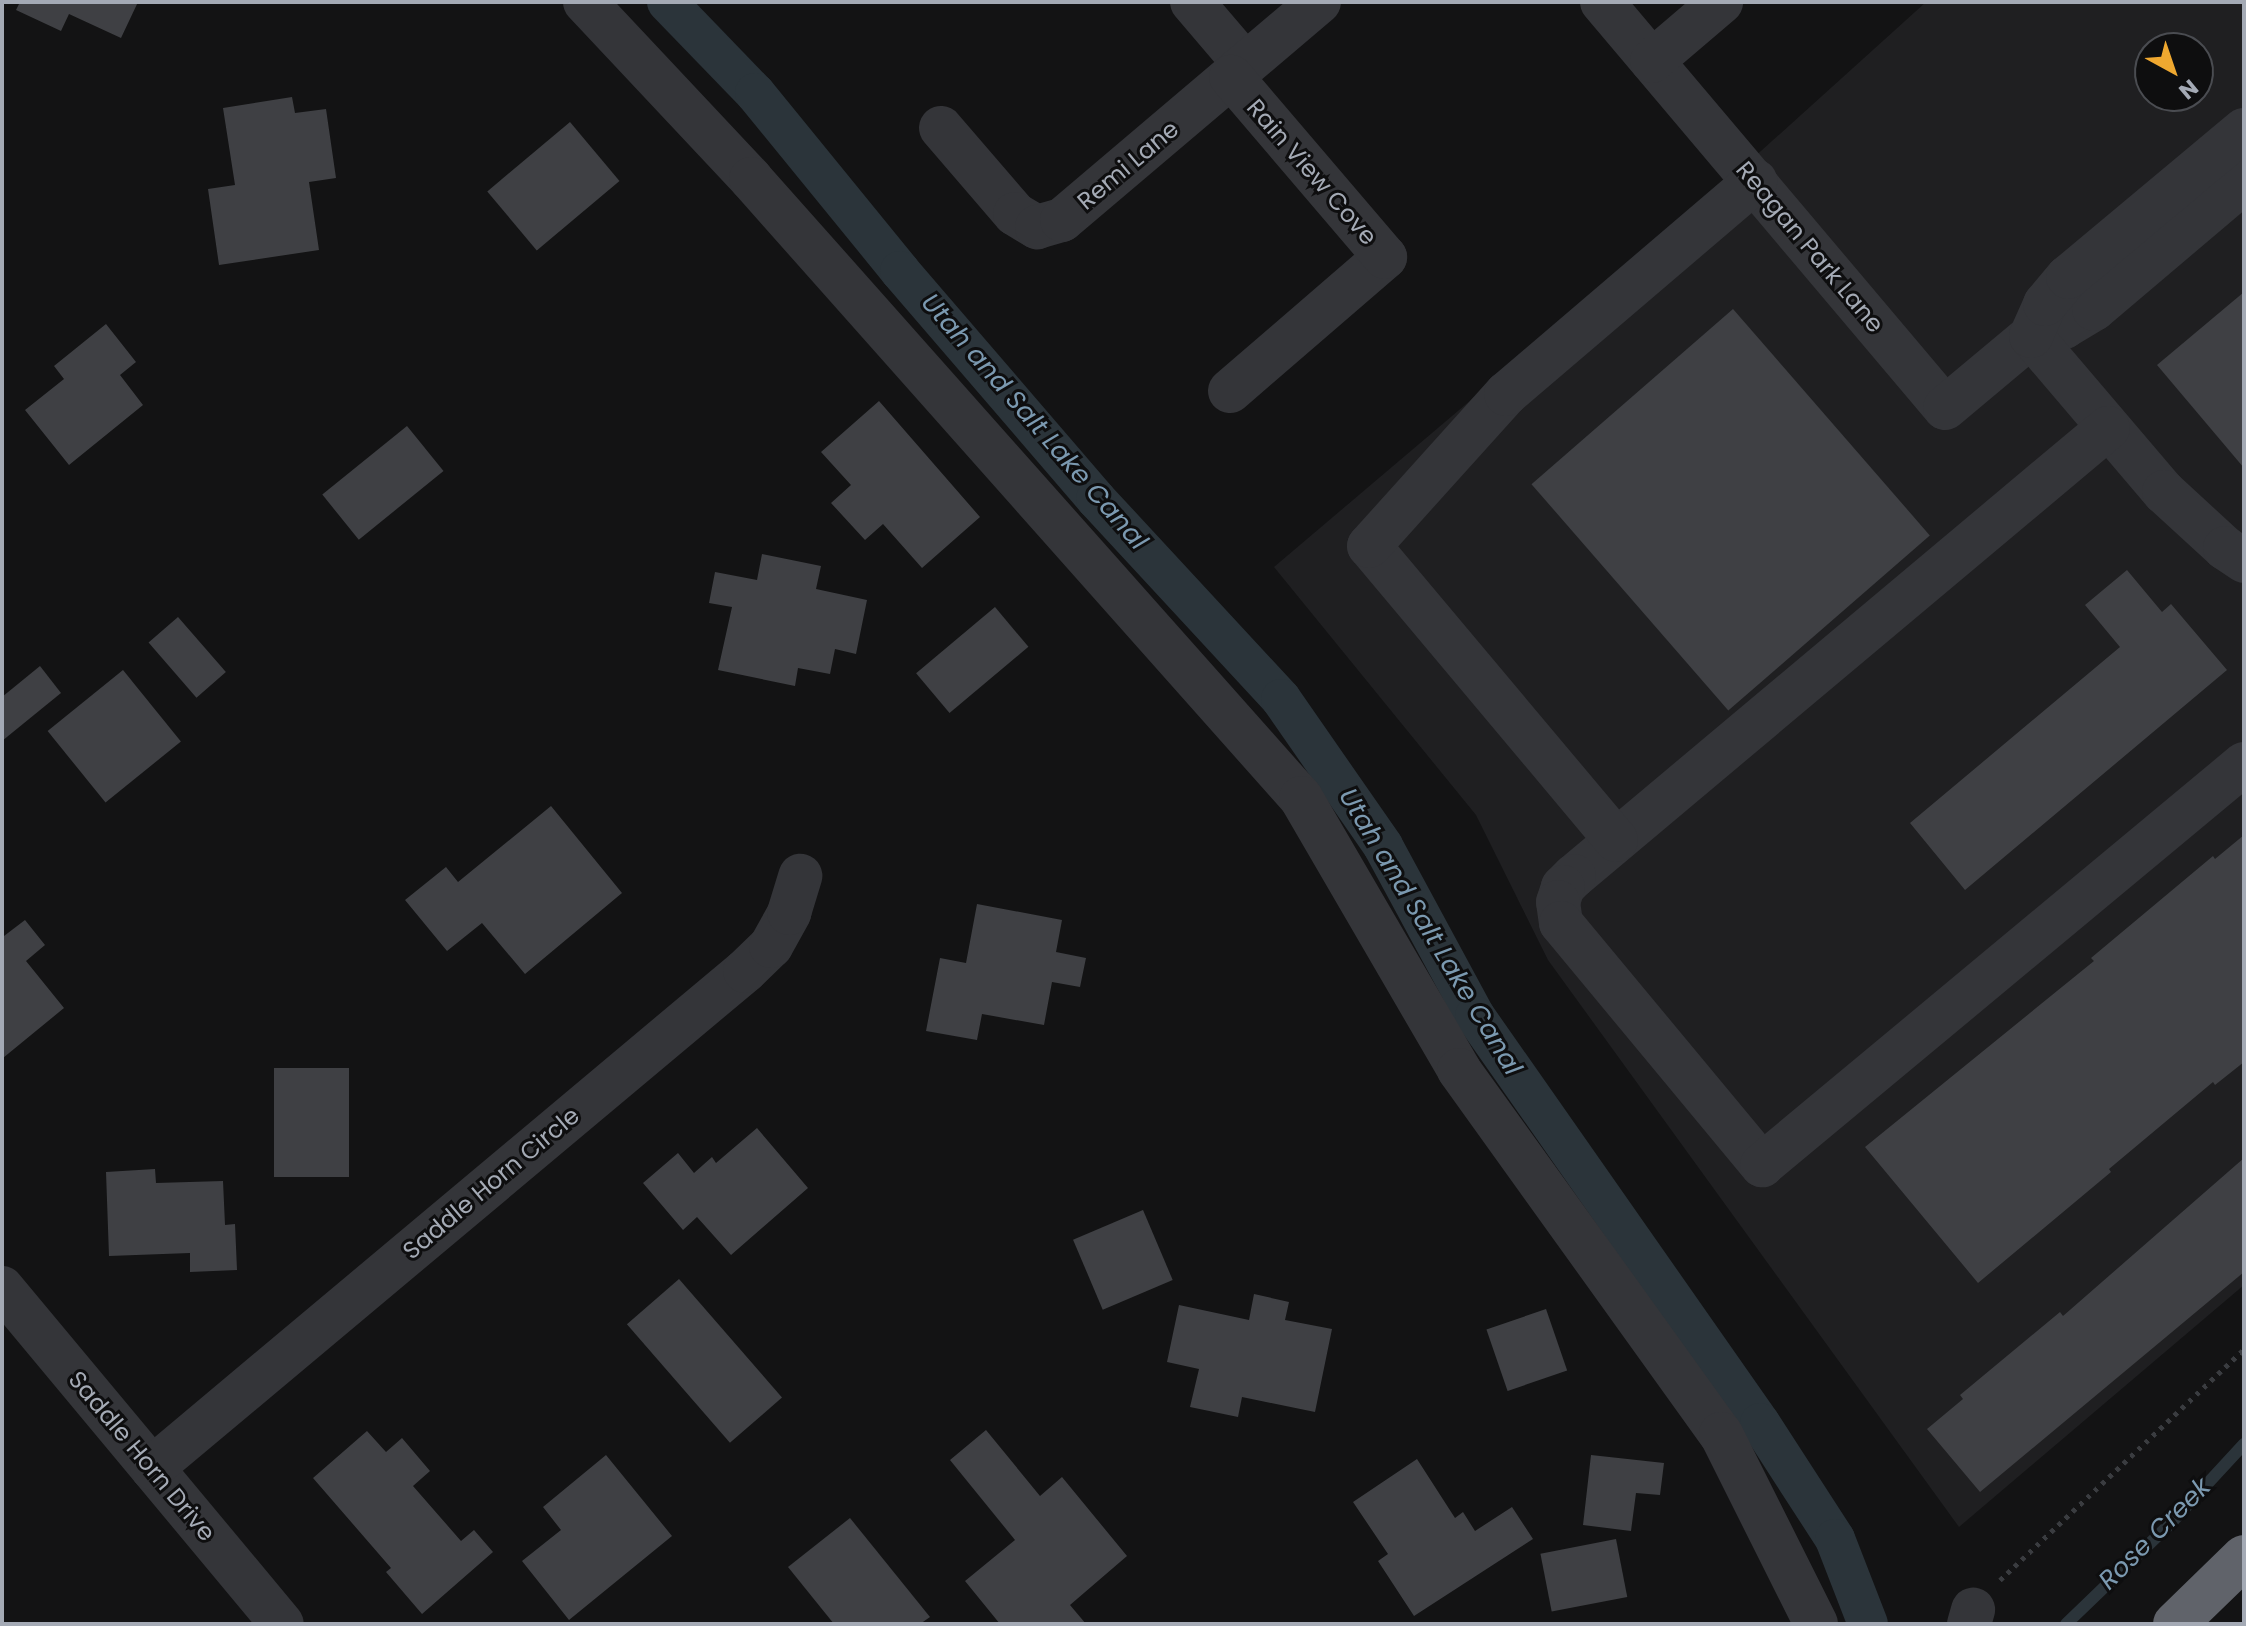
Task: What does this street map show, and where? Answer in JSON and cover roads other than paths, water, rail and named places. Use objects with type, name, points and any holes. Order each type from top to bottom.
[{"type":"highway","points":[[2175,1624],[2244,1557]]},
{"type":"street","points":[[585,2],[751,179],[1301,798],[1459,1070],[1721,1434],[1816,1624]]},
{"type":"street","points":[[1192,2],[1238,71]]},
{"type":"street","name":"Remi Lane","points":[[941,128],[1015,214],[1037,227],[1062,220],[1319,2]]},
{"type":"street","name":"Reagan Park Lane","points":[[1602,2],[1945,408],[2031,336],[2064,327],[2094,309],[2244,182]]},
{"type":"street","points":[[1652,61],[1721,2]]},
{"type":"street","name":"Rain View Cove","points":[[1230,391],[1385,257],[1238,71]]},
{"type":"street","name":"Reagan Park Lane","points":[[2031,336],[2045,304],[2068,277],[2244,130]]},
{"type":"street","points":[[1616,840],[1369,546],[1506,394],[1755,181]]},
{"type":"street","points":[[2031,336],[2108,428],[2193,521],[2244,561]]},
{"type":"street","points":[[2108,428],[1563,887],[1558,902],[1561,923],[1762,1165],[2244,764]]},
{"type":"street","name":"Saddle Horn Circle","points":[[152,1468],[745,971],[771,946],[789,913],[800,876]]},
{"type":"street","name":"Saddle Horn Drive","points":[[2,1288],[282,1624]]},
{"type":"waterway","name":"Utah and Salt Lake Canal","points":[[667,2],[755,93],[900,271],[1096,499],[1281,699],[1383,846],[1475,1016],[1760,1423],[1835,1539],[1868,1624]]},
{"type":"waterway","name":"Rose Creek","points":[[2066,1624],[2172,1522],[2244,1444]]}]
